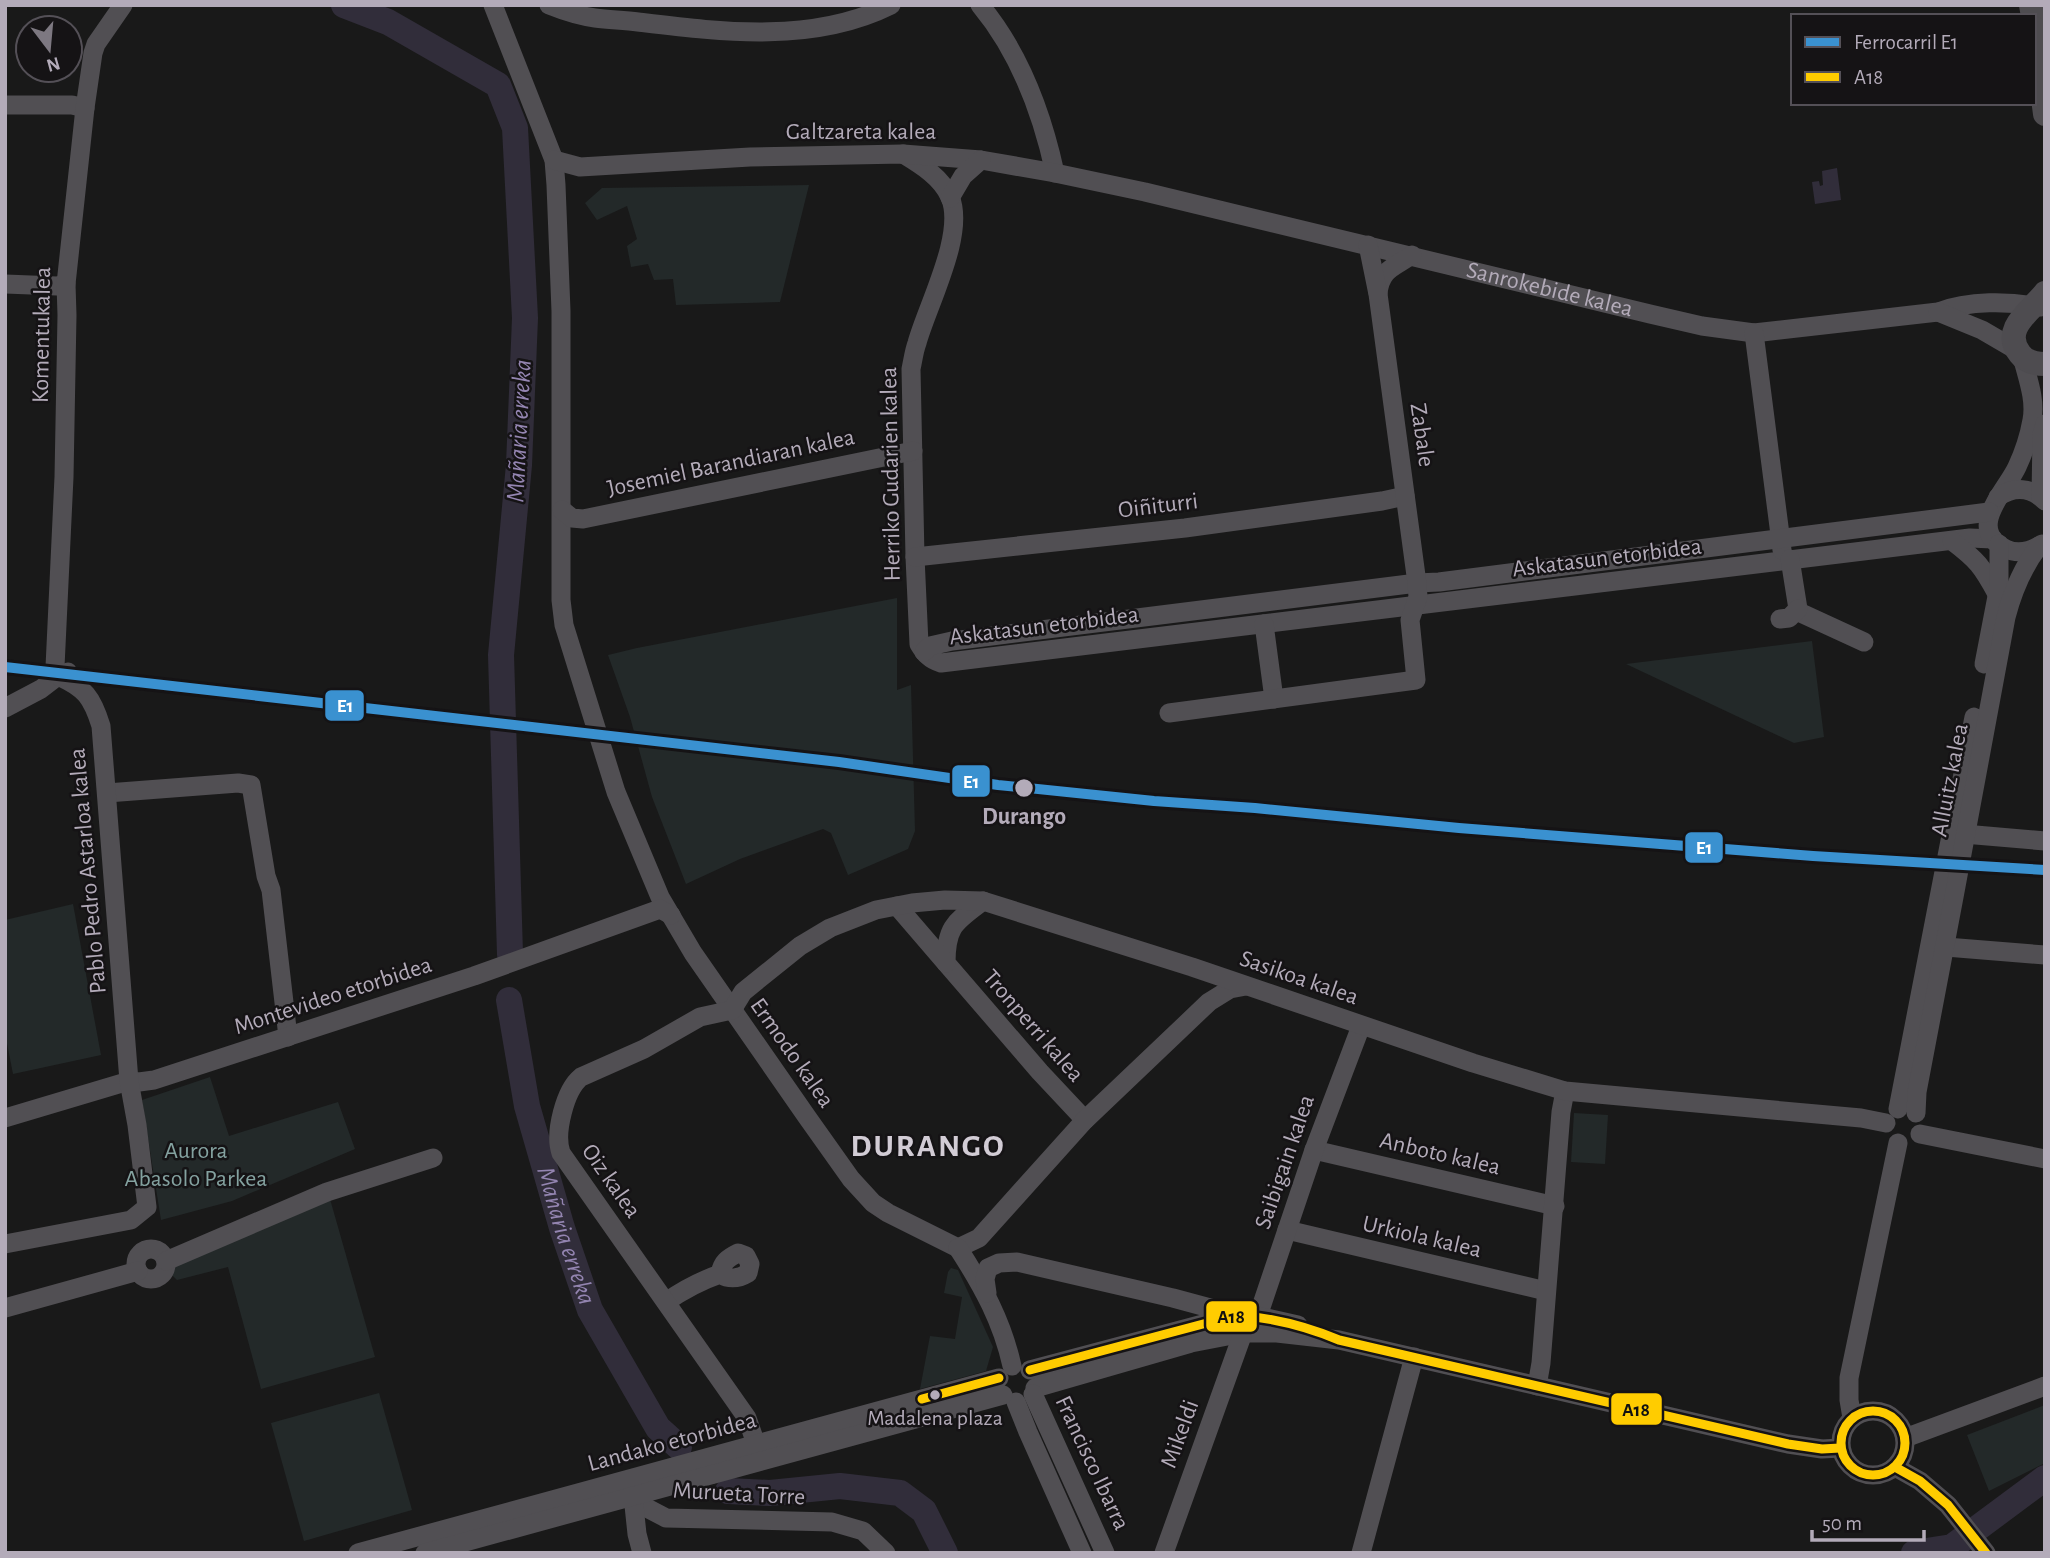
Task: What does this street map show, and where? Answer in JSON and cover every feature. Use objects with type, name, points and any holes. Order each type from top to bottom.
[{"type":"main road","points":[[2036,44],[2045,114]]},
{"type":"main road","points":[[2028,357],[2014,335],[2015,326],[2038,305]]},
{"type":"street","name":"Komentukalea","points":[[65,673],[55,667],[64,477],[66,284],[85,108],[96,44],[123,5]]},
{"type":"street","name":"Ermodo kalea","points":[[493,5],[554,160],[561,311],[561,600],[564,625],[616,792],[656,889],[693,953],[851,1179],[873,1203],[888,1213],[958,1248]]},
{"type":"street","points":[[549,5],[569,13],[595,18],[634,13],[701,30],[770,32],[831,26],[876,13],[891,5]]},
{"type":"street","points":[[981,5],[1024,74],[1050,150],[1055,173]]},
{"type":"street","points":[[5,105],[85,108]]},
{"type":"street","points":[[903,154],[936,178],[950,198],[962,176],[981,160]]},
{"type":"street","name":"Galtzareta kalea","points":[[554,160],[580,167],[750,157],[903,154],[981,160],[1166,197]]},
{"type":"street","name":"Sanrokebide kalea","points":[[1166,197],[1702,326],[1754,332],[1938,312],[1951,307],[1991,303],[2038,305]]},
{"type":"street","name":"Herriko Gudarien kalea","points":[[924,652],[919,644],[915,557],[911,369],[917,342],[952,238],[950,198]]},
{"type":"street","name":"Zabale","points":[[1274,699],[1416,680],[1410,620],[1419,597],[1378,294],[1368,245]]},
{"type":"street","points":[[1378,294],[1384,272],[1412,255]]},
{"type":"street","points":[[5,284],[66,284]]},
{"type":"street","points":[[1938,312],[1982,330],[2028,357],[2033,417],[2027,444],[2017,467],[1994,505]]},
{"type":"street","points":[[1754,332],[1781,539],[1798,609],[1801,613],[1864,642]]},
{"type":"street","points":[[2044,433],[2044,499]]},
{"type":"street","name":"Josemiel Barandiaran kalea","points":[[562,510],[572,518],[583,519],[913,451]]},
{"type":"street","name":"Askatasun etorbidea","points":[[2043,543],[2022,552],[2012,551],[1996,541],[1952,541],[941,663],[934,662],[924,652],[930,646],[952,641],[1781,539],[1994,505],[2006,492],[2015,489],[2034,492],[2044,499]]},
{"type":"street","name":"Oiñiturri","points":[[915,557],[1185,528],[1405,496]]},
{"type":"street","name":"Alluitz kalea","points":[[1900,1115],[1997,594],[2000,572],[1996,541],[1989,528],[1994,505]]},
{"type":"street","points":[[1952,541],[1974,558],[1987,574],[1997,594]]},
{"type":"street","name":"Alluitz kalea","points":[[1900,1115],[1917,1092],[2011,596],[2022,569],[2043,543]]},
{"type":"street","points":[[1780,619],[1789,618],[1798,609]]},
{"type":"street","points":[[1169,713],[1274,699],[1264,624]]},
{"type":"street","points":[[5,708],[65,673]]},
{"type":"street","name":"Pablo Pedro Astarloa kalea","points":[[5,1244],[131,1220],[147,1207],[129,1081],[101,726],[90,697],[65,673]]},
{"type":"street","points":[[107,793],[238,783],[251,785],[266,876],[271,890],[289,1037]]},
{"type":"street","points":[[1964,834],[2045,841]]},
{"type":"street","name":"Sasikoa kalea","points":[[732,1010],[743,992],[800,946],[830,928],[876,910],[897,906],[945,900],[983,901],[1202,970],[1472,1063],[1566,1091],[1861,1118],[1900,1115]]},
{"type":"street","name":"Tronperri kalea","points":[[946,963],[946,940],[957,920],[983,901]]},
{"type":"street","name":"Tronperri kalea","points":[[897,906],[1040,1072],[1085,1120]]},
{"type":"street","name":"Montevideo etorbidea","points":[[5,1118],[129,1081],[154,1080],[289,1037],[474,976],[660,909],[671,915]]},
{"type":"street","points":[[1946,947],[2045,955]]},
{"type":"street","points":[[1202,970],[1209,981],[1213,998]]},
{"type":"street","points":[[1018,1385],[1007,1340],[986,1293],[958,1248],[979,1238],[1085,1120],[1213,998],[1230,989],[1246,986]]},
{"type":"street","name":"Oiz kalea","points":[[732,1010],[700,1017],[643,1049],[573,1083],[561,1121],[558,1144],[561,1153],[747,1418],[756,1444]]},
{"type":"street","name":"Saibigain kalea","points":[[1258,1316],[1314,1150],[1361,1026]]},
{"type":"street","points":[[1537,1386],[1555,1206],[1561,1112],[1566,1091]]},
{"type":"street","points":[[1900,1115],[1922,1122],[1920,1134],[1908,1144],[1893,1141],[1887,1133],[1900,1115]]},
{"type":"street","points":[[1920,1134],[2045,1159]]},
{"type":"street","points":[[1852,1418],[1849,1378],[1898,1143]]},
{"type":"street","name":"Anboto kalea","points":[[1314,1150],[1555,1206]]},
{"type":"street","points":[[5,1308],[138,1271],[138,1258],[148,1250],[158,1251],[166,1261],[327,1192],[433,1158]]},
{"type":"street","name":"Urkiola kalea","points":[[1287,1230],[1546,1292]]},
{"type":"street","points":[[979,1238],[989,1248],[1017,1262],[1173,1298],[1240,1324]]},
{"type":"street","points":[[986,1293],[985,1279],[988,1268],[999,1263],[1017,1262]]},
{"type":"street","points":[[666,1302],[692,1284],[720,1274]]},
{"type":"street","name":"Landako etorbidea","points":[[358,1553],[756,1444],[1191,1343],[1258,1316],[1314,1328],[1339,1340]]},
{"type":"street","name":"Landako etorbidea","points":[[1240,1324],[1277,1333],[1339,1340]]},
{"type":"street","name":"Mikeldi","points":[[1164,1553],[1240,1324]]},
{"type":"street","points":[[1339,1340],[1788,1444],[1822,1449],[1840,1448]]},
{"type":"street","points":[[1361,1553],[1414,1357]]},
{"type":"street","name":"Landako etorbidea","points":[[425,1553],[489,1544],[633,1496],[1018,1385]]},
{"type":"street","name":"Francisco Ibarra","points":[[1018,1385],[1082,1553]]},
{"type":"street","name":"Francisco Ibarra","points":[[1018,1385],[1105,1553]]},
{"type":"street","points":[[1905,1438],[2045,1386]]},
{"type":"street","points":[[1870,1411],[1888,1415],[1896,1421],[1905,1438],[1903,1453],[1895,1467],[1877,1475],[1857,1472],[1849,1465],[1840,1448],[1845,1426],[1852,1418],[1870,1411]]},
{"type":"street","points":[[713,1474],[717,1468],[747,1458],[756,1444]]},
{"type":"street","points":[[1895,1467],[1920,1481],[1948,1504],[1986,1553]]},
{"type":"street","name":"Murueta Torre","points":[[667,1469],[656,1479],[637,1485],[633,1496],[645,1507],[666,1518],[832,1522],[863,1531],[886,1553]]},
{"type":"street","points":[[633,1496],[642,1553]]},
{"type":"green space","points":[[809,185],[780,302],[676,305],[673,279],[654,280],[648,264],[631,267],[627,246],[637,239],[627,206],[597,220],[585,203],[602,188]]},
{"type":"green space","points":[[897,598],[897,690],[911,685],[915,831],[908,849],[848,875],[831,833],[823,829],[740,859],[686,884],[652,797],[630,717],[608,655]]},
{"type":"green space","points":[[1812,641],[1824,737],[1794,743],[1626,664]]},
{"type":"green space","points":[[73,904],[101,1055],[13,1074],[5,1033],[5,920]]},
{"type":"green space","name":"Aurora Abasolo Parkea","points":[[210,1077],[229,1136],[338,1102],[355,1149],[232,1201],[161,1220],[142,1100]]},
{"type":"green space","points":[[1574,1113],[1608,1115],[1605,1164],[1571,1162]]},
{"type":"green space","points":[[330,1199],[375,1357],[261,1389],[228,1267],[177,1280],[172,1275],[176,1262]]},
{"type":"green space","points":[[951,1268],[958,1270],[993,1347],[986,1371],[920,1389],[930,1336],[955,1339],[962,1297],[944,1293]]},
{"type":"green space","points":[[379,1393],[412,1510],[304,1541],[271,1423]]},
{"type":"green space","points":[[2045,1405],[2045,1463],[1989,1491],[1967,1435]]},
{"type":"shaded area","points":[[1837,168],[1841,200],[1815,204],[1812,182],[1819,181],[1820,186],[1823,185],[1822,171]]},
{"type":"waterway","name":"Mañaria erreka","points":[[344,5],[388,22],[498,85],[515,128],[525,318],[519,465],[501,655],[510,954]]},
{"type":"waterway","name":"Mañaria erreka","points":[[509,1000],[527,1106],[562,1228],[590,1310],[658,1428],[679,1447]]},
{"type":"waterway","points":[[1914,1553],[1952,1547],[2045,1478]]},
{"type":"waterway","name":"Mañaria erreka","points":[[728,1491],[770,1493],[840,1486],[900,1493],[924,1511],[945,1553]]},
{"type":"rail line","name":"E1","points":[[5,667],[839,762],[998,785],[1154,801],[1813,856],[2045,870]]},
{"type":"transit line","name":"A18","points":[[1030,1370],[1237,1315],[1289,1323],[1339,1340],[1788,1444],[1822,1449],[1840,1448]]},
{"type":"transit line","name":"A18","points":[[922,1399],[999,1378]]},
{"type":"transit line","name":"A18","points":[[1867,1411],[1879,1411],[1896,1420],[1903,1431],[1905,1443],[1903,1455],[1896,1466],[1879,1475],[1867,1475],[1855,1470],[1846,1461],[1841,1449],[1841,1437],[1846,1425],[1855,1416],[1867,1411]]},
{"type":"transit line","name":"A18","points":[[1895,1467],[1920,1481],[1948,1505],[1986,1553]]},
{"type":"place","name":"Durango","points":[[1024,788]]},
{"type":"place","name":"Madalena plaza","points":[[935,1395]]},
{"type":"district","name":"DURANGO","points":[[928,1146]]}]
